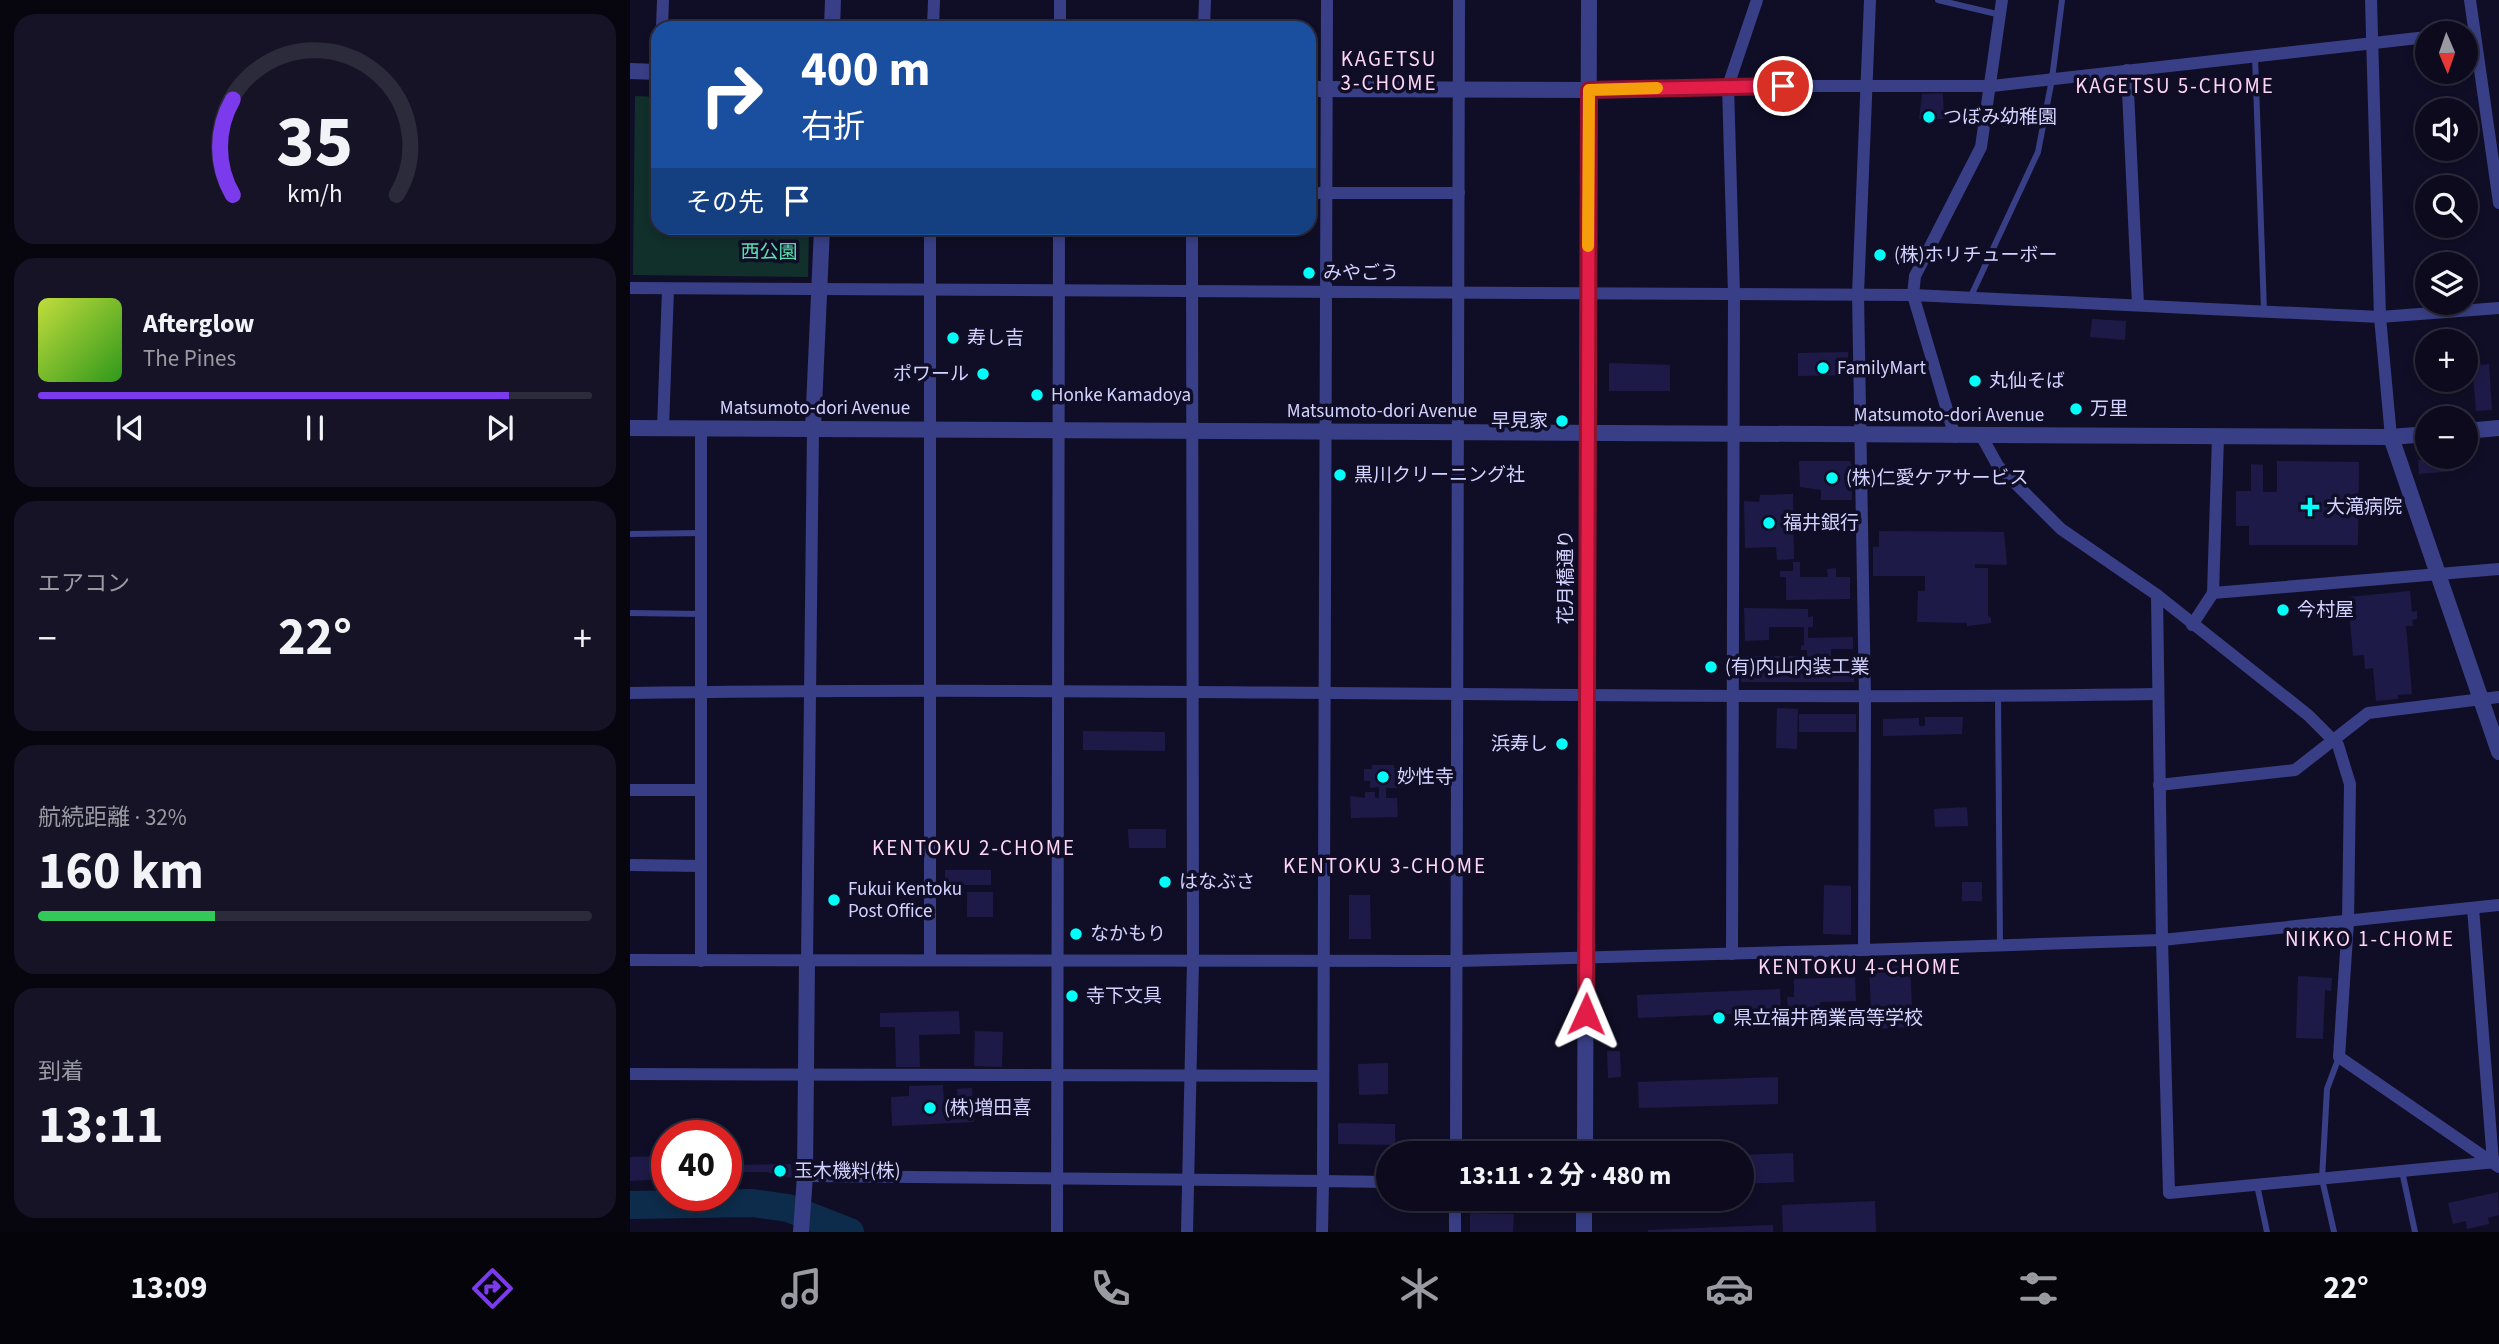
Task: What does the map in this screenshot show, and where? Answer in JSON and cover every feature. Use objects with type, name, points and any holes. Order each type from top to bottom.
[{"type":"street","points":[[662,21],[663,0]]},
{"type":"street","points":[[832,21],[833,0]]},
{"type":"street","points":[[933,21],[934,0]]},
{"type":"street","points":[[1060,0],[1060,21]]},
{"type":"street","points":[[1205,0],[1205,21]]},
{"type":"street","points":[[1322,1232],[1326,0]]},
{"type":"street","points":[[1456,1141],[1460,0]]},
{"type":"street","name":"花月橋通り","points":[[1585,1141],[1589,0]]},
{"type":"street","points":[[1732,954],[1734,294],[1728,86],[1757,0]]},
{"type":"street","points":[[1864,950],[1863,436],[1858,294],[1864,88],[1870,0]]},
{"type":"street","points":[[1955,437],[1913,295],[1915,276],[1981,147],[1992,86],[2002,0]]},
{"type":"street","points":[[2371,0],[2380,317],[2391,437],[2499,752]]},
{"type":"street","points":[[2469,21],[2470,0]]},
{"type":"street","points":[[1316,89],[1589,90],[1728,86],[1992,86],[2415,39]]},
{"type":"street","points":[[2127,70],[2138,305]]},
{"type":"street","points":[[630,71],[651,72]]},
{"type":"street","points":[[2477,84],[2499,204]]},
{"type":"street","points":[[1316,193],[1459,193]]},
{"type":"street","points":[[801,1232],[805,1184],[813,429],[822,235]]},
{"type":"street","points":[[930,235],[930,958]]},
{"type":"street","points":[[1057,1232],[1059,235]]},
{"type":"street","points":[[1188,1232],[1193,961],[1192,235]]},
{"type":"street","points":[[630,289],[1858,294],[2380,317],[2499,308]]},
{"type":"street","points":[[663,428],[668,289]]},
{"type":"street","name":"Matsumoto-dori Avenue","points":[[630,428],[1734,433],[1955,437],[2415,435]]},
{"type":"street","points":[[701,961],[702,428]]},
{"type":"street","points":[[2478,430],[2499,428]]},
{"type":"street","points":[[1982,437],[1998,466],[2061,528],[2157,595],[2308,715],[2337,745],[2350,784],[2348,922],[2339,1057],[2497,1163]]},
{"type":"street","points":[[2192,625],[2213,593],[2218,437]]},
{"type":"street","points":[[2213,593],[2499,569]]},
{"type":"street","points":[[2157,595],[2169,1193],[2497,1163]]},
{"type":"street","points":[[630,693],[1057,693],[1191,690],[1323,694],[1865,698],[2158,694]]},
{"type":"street","points":[[2159,785],[2295,770],[2368,713],[2499,697]]},
{"type":"street","points":[[630,790],[702,790]]},
{"type":"street","points":[[630,865],[701,866]]},
{"type":"street","points":[[630,960],[807,961],[930,958],[1457,961],[1732,954],[2162,940],[2499,905]]},
{"type":"street","points":[[2473,908],[2497,1163]]},
{"type":"street","points":[[630,1074],[1323,1076]]},
{"type":"street","points":[[805,1184],[1057,1176],[1376,1182]]},
{"type":"street","points":[[1455,1211],[1455,1232]]},
{"type":"street","points":[[1584,1211],[1584,1232]]},
{"type":"lane","points":[[1938,0],[2001,15]]},
{"type":"lane","points":[[1971,297],[2038,152],[2052,79],[2062,0]]},
{"type":"lane","points":[[2255,57],[2264,311]]},
{"type":"lane","points":[[630,534],[702,533]]},
{"type":"lane","points":[[630,613],[702,614]]},
{"type":"lane","points":[[1998,696],[2000,946]]},
{"type":"lane","points":[[2334,1232],[2322,1179],[2327,1089],[2339,1057]]},
{"type":"lane","points":[[2402,1171],[2415,1232]]},
{"type":"lane","points":[[2256,1185],[2267,1232]]},
{"type":"green space","name":"西公園","points":[[635,96],[651,97],[651,235],[809,235],[808,277],[633,275]]},
{"type":"building","points":[[1943,93],[1944,119],[1919,119],[1922,94]]},
{"type":"building","points":[[2092,319],[2126,321],[2125,340],[2090,337]]},
{"type":"building","points":[[1848,352],[1849,375],[1798,376],[1798,353]]},
{"type":"building","points":[[2478,362],[2481,365],[2489,364],[2492,410],[2478,411],[2478,406],[2476,406]]},
{"type":"building","points":[[1609,363],[1670,365],[1670,391],[1609,391]]},
{"type":"building","points":[[1799,461],[1850,461],[1852,500],[1821,500],[1821,490],[1800,487]]},
{"type":"building","points":[[2277,461],[2359,462],[2358,545],[2249,545],[2249,526],[2236,526],[2236,491],[2251,491],[2251,464],[2263,465],[2263,492],[2277,492]]},
{"type":"building","points":[[2419,469],[2455,469],[2455,471],[2419,474]]},
{"type":"building","points":[[1793,494],[1794,559],[1777,560],[1776,547],[1745,548],[1744,501],[1759,502],[1760,495]]},
{"type":"building","points":[[1879,531],[2004,532],[2007,565],[1975,564],[1975,568],[1988,568],[1988,616],[1991,623],[1967,626],[1967,623],[1917,622],[1918,591],[1925,591],[1925,576],[1873,576],[1873,547],[1879,547]]},
{"type":"building","points":[[1793,562],[1800,562],[1800,577],[1828,577],[1827,569],[1836,568],[1836,577],[1850,577],[1850,599],[1786,600],[1786,577],[1780,577],[1780,571],[1793,571]]},
{"type":"building","points":[[2410,591],[2412,612],[2417,611],[2417,619],[2412,620],[2413,626],[2406,626],[2412,694],[2398,695],[2398,699],[2376,701],[2373,668],[2365,669],[2364,655],[2353,656],[2348,597]]},
{"type":"building","points":[[1744,608],[1808,609],[1808,617],[1813,616],[1813,627],[1808,627],[1808,638],[1853,637],[1853,649],[1831,649],[1831,671],[1854,670],[1854,682],[1741,682],[1742,656],[1807,656],[1807,650],[1801,650],[1804,645],[1804,627],[1769,627],[1769,640],[1745,641]]},
{"type":"building","points":[[1777,708],[1798,709],[1797,749],[1776,748]]},
{"type":"building","points":[[1799,714],[1856,714],[1856,732],[1799,732]]},
{"type":"building","points":[[1925,717],[1963,717],[1962,734],[1883,736],[1883,719],[1919,718],[1919,726],[1925,726]]},
{"type":"building","points":[[1083,731],[1165,732],[1165,751],[1083,750]]},
{"type":"building","points":[[1372,765],[1394,765],[1394,768],[1399,768],[1400,788],[1386,788],[1386,798],[1397,798],[1398,817],[1351,818],[1350,796],[1365,798],[1365,792],[1375,792],[1375,798],[1379,798],[1379,787],[1370,788],[1370,781],[1364,781],[1364,769],[1372,769]]},
{"type":"building","points":[[1967,807],[1968,826],[1935,827],[1934,809]]},
{"type":"building","points":[[1128,829],[1166,829],[1166,848],[1129,848]]},
{"type":"building","points":[[945,870],[991,870],[991,885],[945,885]]},
{"type":"building","points":[[1962,882],[1982,882],[1982,901],[1962,901]]},
{"type":"building","points":[[1824,885],[1851,886],[1851,935],[1823,934]]},
{"type":"building","points":[[967,892],[993,892],[993,917],[967,917]]},
{"type":"building","points":[[1349,895],[1370,895],[1371,939],[1349,939]]},
{"type":"building","points":[[1910,965],[1913,1027],[1872,1029],[1869,967]]},
{"type":"building","points":[[2298,976],[2332,978],[2331,991],[2325,990],[2323,1039],[2296,1038]]},
{"type":"building","points":[[1855,977],[1856,1001],[1820,1002],[1821,1009],[1804,1009],[1804,1015],[1789,1015],[1787,997],[1794,997],[1794,979]]},
{"type":"building","points":[[1780,989],[1781,1012],[1638,1018],[1637,995]]},
{"type":"building","points":[[959,1011],[960,1034],[919,1035],[920,1067],[896,1067],[895,1027],[880,1027],[880,1013]]},
{"type":"building","points":[[975,1031],[1003,1032],[1002,1067],[974,1066]]},
{"type":"building","points":[[1607,1051],[1620,1051],[1621,1077],[1608,1078]]},
{"type":"building","points":[[1388,1063],[1388,1094],[1359,1095],[1358,1064]]},
{"type":"building","points":[[1778,1077],[1778,1104],[1639,1108],[1638,1082]]},
{"type":"building","points":[[943,1085],[944,1104],[958,1104],[957,1089],[972,1088],[974,1122],[892,1126],[891,1097],[909,1096],[909,1086]]},
{"type":"building","points":[[1338,1123],[1395,1124],[1395,1141],[1376,1141],[1376,1145],[1338,1144]]},
{"type":"building","points":[[1793,1153],[1794,1182],[1754,1184],[1754,1154]]},
{"type":"building","points":[[651,1156],[651,1180],[630,1181],[630,1157]]},
{"type":"building","points":[[791,1164],[792,1178],[766,1172],[742,1172],[742,1165]]},
{"type":"building","points":[[2498,1192],[2499,1215],[2488,1218],[2489,1224],[2467,1229],[2466,1221],[2453,1224],[2448,1203]]},
{"type":"building","points":[[1875,1201],[1876,1232],[1783,1232],[1782,1205]]},
{"type":"building","points":[[1470,1213],[1514,1214],[1513,1232],[1470,1232]]},
{"type":"building","points":[[1773,1225],[1773,1232],[1648,1232],[1648,1230]]},
{"type":"waterway","points":[[630,1205],[752,1203],[788,1208],[850,1232]]},
{"type":"slow traffic","points":[[1588,246],[1589,90],[1657,88]]},
{"type":"place","name":"つぼみ幼稚園","points":[[1929,117]]},
{"type":"place","name":"(株)ホリチューボー","points":[[1880,255]]},
{"type":"place","name":"みやごう","points":[[1309,273]]},
{"type":"place","name":"寿し吉","points":[[953,338]]},
{"type":"place","name":"FamilyMart","points":[[1823,368]]},
{"type":"place","name":"ポワール","points":[[983,374]]},
{"type":"place","name":"丸仙そば","points":[[1975,381]]},
{"type":"place","name":"Honke Kamadoya","points":[[1037,395]]},
{"type":"place","name":"万里","points":[[2076,409]]},
{"type":"place","name":"早見家","points":[[1562,421]]},
{"type":"place","name":"黒川クリーニング社","points":[[1340,475]]},
{"type":"place","name":"(株)仁愛ケアサービス","points":[[1832,478]]},
{"type":"place","name":"大滝病院","points":[[2310,507]]},
{"type":"place","name":"福井銀行","points":[[1769,523]]},
{"type":"place","name":"今村屋","points":[[2283,610]]},
{"type":"place","name":"(有)内山内装工業","points":[[1711,667]]},
{"type":"place","name":"浜寿し","points":[[1562,744]]},
{"type":"place","name":"妙性寺","points":[[1383,777]]},
{"type":"place","name":"はなぶさ","points":[[1165,882]]},
{"type":"place","name":"Fukui Kentoku Post Office","points":[[834,900]]},
{"type":"place","name":"なかもり","points":[[1076,934]]},
{"type":"place","name":"寺下文具","points":[[1072,996]]},
{"type":"place","name":"県立福井商業高等学校","points":[[1719,1018]]},
{"type":"place","name":"(株)増田喜","points":[[930,1108]]},
{"type":"place","name":"玉木機料(株)","points":[[780,1171]]},
{"type":"district","name":"KAGETSU 3-CHOME","points":[[1389,71]]},
{"type":"district","name":"KAGETSU 5-CHOME","points":[[2175,86]]},
{"type":"district","name":"KENTOKU 2-CHOME","points":[[974,848]]},
{"type":"district","name":"KENTOKU 3-CHOME","points":[[1385,866]]},
{"type":"district","name":"NIKKO 1-CHOME","points":[[2370,939]]},
{"type":"district","name":"KENTOKU 4-CHOME","points":[[1860,967]]},
{"type":"route","points":[[1586,1014],[1589,90],[1783,86]]}]
